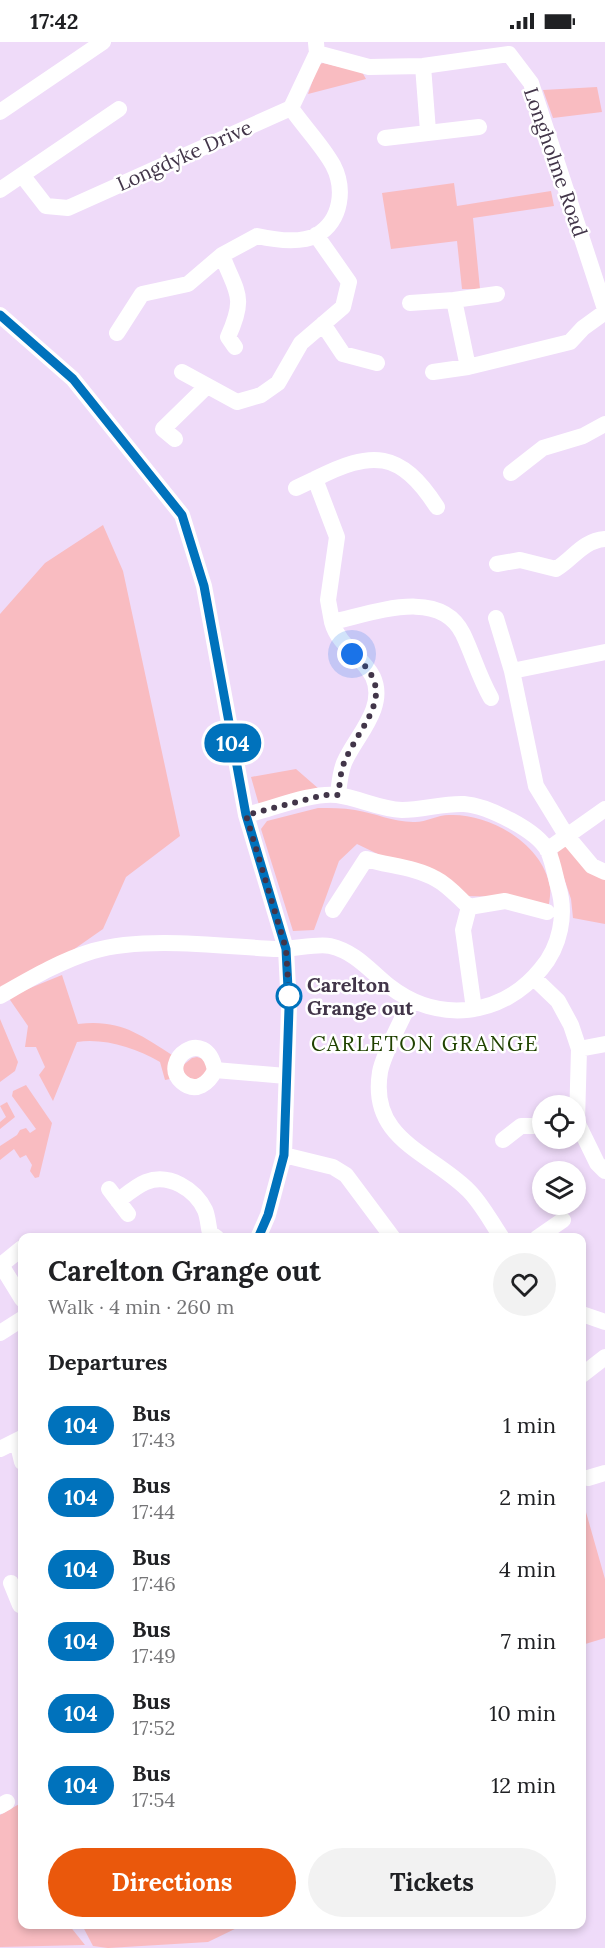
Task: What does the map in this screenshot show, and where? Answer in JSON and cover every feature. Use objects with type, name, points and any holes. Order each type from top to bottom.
[{"type":"street","points":[[0,112],[103,42]]},
{"type":"street","points":[[117,333],[142,294],[188,284],[222,255],[257,236],[280,242],[316,235],[334,219],[342,194],[333,166],[291,108],[317,48]]},
{"type":"street","name":"Longholme Road","points":[[317,48],[369,67],[423,66],[510,48],[531,83],[605,310],[570,342],[468,367],[433,372]]},
{"type":"street","points":[[423,66],[428,131]]},
{"type":"street","name":"Longdyke Drive","points":[[22,175],[46,206],[68,208],[291,108]]},
{"type":"street","points":[[0,190],[119,109]]},
{"type":"street","points":[[385,138],[428,131],[479,127]]},
{"type":"street","points":[[182,372],[237,402],[261,396],[278,383],[301,343],[343,307],[349,282],[316,235]]},
{"type":"street","points":[[222,255],[239,294],[238,309],[228,336],[235,347]]},
{"type":"street","points":[[410,303],[497,294]]},
{"type":"street","points":[[454,300],[468,367]]},
{"type":"street","points":[[0,315],[73,379],[182,515],[204,586],[246,815],[286,949],[289,1008],[284,1155],[268,1215],[260,1233]]},
{"type":"street","points":[[323,324],[343,354],[377,363]]},
{"type":"street","points":[[175,439],[163,429],[207,386]]},
{"type":"street","points":[[511,473],[543,448],[584,436],[605,424]]},
{"type":"street","points":[[296,488],[356,461],[373,458],[408,470],[437,507]]},
{"type":"street","points":[[315,479],[337,537],[328,600],[332,622],[340,642],[365,664],[374,678],[376,690],[375,704],[370,717],[344,763],[338,795]]},
{"type":"street","points":[[497,564],[520,560],[556,569],[582,546],[591,541],[605,539]]},
{"type":"street","points":[[332,622],[400,608],[422,606],[442,611],[462,632],[473,664],[491,698]]},
{"type":"street","points":[[496,618],[512,671],[536,786],[566,835],[592,866],[605,872]]},
{"type":"street","points":[[512,671],[605,652]]},
{"type":"street","points":[[0,996],[37,974],[94,951],[160,943],[286,949],[320,945],[337,948],[357,957],[390,986],[411,1000],[444,1010],[474,1009],[507,1000],[534,978],[551,955],[561,927],[560,893],[547,850],[508,818],[464,804],[401,810],[338,795],[324,795],[246,815]]},
{"type":"street","points":[[547,850],[605,809]]},
{"type":"street","points":[[333,910],[366,859],[392,867],[417,870],[438,880],[469,907]]},
{"type":"street","points":[[469,907],[505,901],[546,912]]},
{"type":"street","points":[[469,907],[463,930],[474,1009]]},
{"type":"street","points":[[534,978],[558,1001],[571,1025],[579,1049],[578,1095]]},
{"type":"street","points":[[411,1000],[380,1071],[381,1102],[390,1127],[409,1146],[449,1173],[470,1191],[499,1233]]},
{"type":"street","points":[[579,1049],[605,1044]]},
{"type":"street","points":[[215,1070],[286,1076]]},
{"type":"street","points":[[501,1118],[508,1135],[521,1126],[532,1126]]},
{"type":"street","points":[[586,1137],[602,1164]]},
{"type":"street","points":[[284,1155],[333,1167],[346,1176],[361,1191],[390,1233]]},
{"type":"street","points":[[119,1201],[146,1182],[162,1180],[176,1183],[188,1189],[200,1201],[207,1214],[208,1233]]},
{"type":"street","points":[[544,1233],[563,1220]]},
{"type":"street","points":[[18,1251],[1,1265],[18,1293]]},
{"type":"street","points":[[586,1315],[605,1322]]},
{"type":"street","points":[[0,1333],[18,1321]]},
{"type":"street","points":[[586,1372],[605,1357]]},
{"type":"street","points":[[0,1449],[18,1440]]},
{"type":"street","points":[[588,1478],[605,1473]]},
{"type":"shaded area","points":[[323,63],[362,72],[366,79],[308,94],[318,65]]},
{"type":"shaded area","points":[[597,87],[602,112],[553,118],[543,90]]},
{"type":"shaded area","points":[[454,183],[457,206],[551,191],[554,206],[473,218],[480,289],[462,289],[457,241],[391,249],[382,193]]},
{"type":"shaded area","points":[[103,525],[123,571],[180,836],[126,877],[103,929],[0,1001],[0,614],[45,563]]},
{"type":"shaded area","points":[[296,769],[319,789],[259,805],[251,777]]},
{"type":"shaded area","points":[[318,808],[355,810],[398,821],[413,822],[444,815],[465,816],[481,819],[497,826],[512,834],[537,857],[550,887],[548,910],[506,897],[465,896],[357,844],[339,861],[314,930],[293,931],[261,829],[267,821]]},
{"type":"shaded area","points":[[567,844],[605,879],[605,924],[573,918],[571,899],[557,857],[558,850]]},
{"type":"shaded area","points":[[62,975],[78,1024],[106,1024],[139,1035],[172,1055],[170,1079],[165,1080],[160,1062],[140,1052],[98,1041],[77,1042],[53,1101],[39,1075],[45,1067],[36,1047],[25,1047],[28,1026],[8,997]]},
{"type":"shaded area","points":[[0,1019],[18,1062],[15,1071],[0,1082]]},
{"type":"shaded area","points":[[197,1057],[206,1060],[212,1069],[187,1086],[182,1066]]},
{"type":"shaded area","points":[[26,1085],[52,1123],[39,1177],[35,1178],[30,1171],[32,1165],[26,1155],[20,1158],[14,1149],[0,1160],[0,1146],[17,1135],[20,1130],[26,1128],[30,1133],[36,1129],[12,1096],[13,1091]]},
{"type":"shaded area","points":[[7,1102],[15,1117],[0,1129],[0,1122],[6,1117],[0,1106]]},
{"type":"shaded area","points":[[586,1512],[605,1579],[605,1638],[586,1644]]},
{"type":"shaded area","points":[[18,1805],[18,1929],[72,1929],[85,1945],[0,1947],[0,1815]]},
{"type":"shaded area","points":[[84,1929],[235,1929],[208,1942],[108,1948],[93,1946]]},
{"type":"bus line","name":"104","points":[[0,315],[73,379],[182,515],[204,586],[246,815],[286,949],[289,1008],[284,1155],[268,1215],[260,1233]]},
{"type":"place","name":"Carelton Grange out","points":[[289,996]]},
{"type":"district","name":"CARLETON GRANGE","points":[[425,1043]]},
{"type":"route","points":[[289,996],[286,949],[246,815],[324,795],[338,795],[344,763],[375,704],[374,678],[365,664],[352,654]]}]
